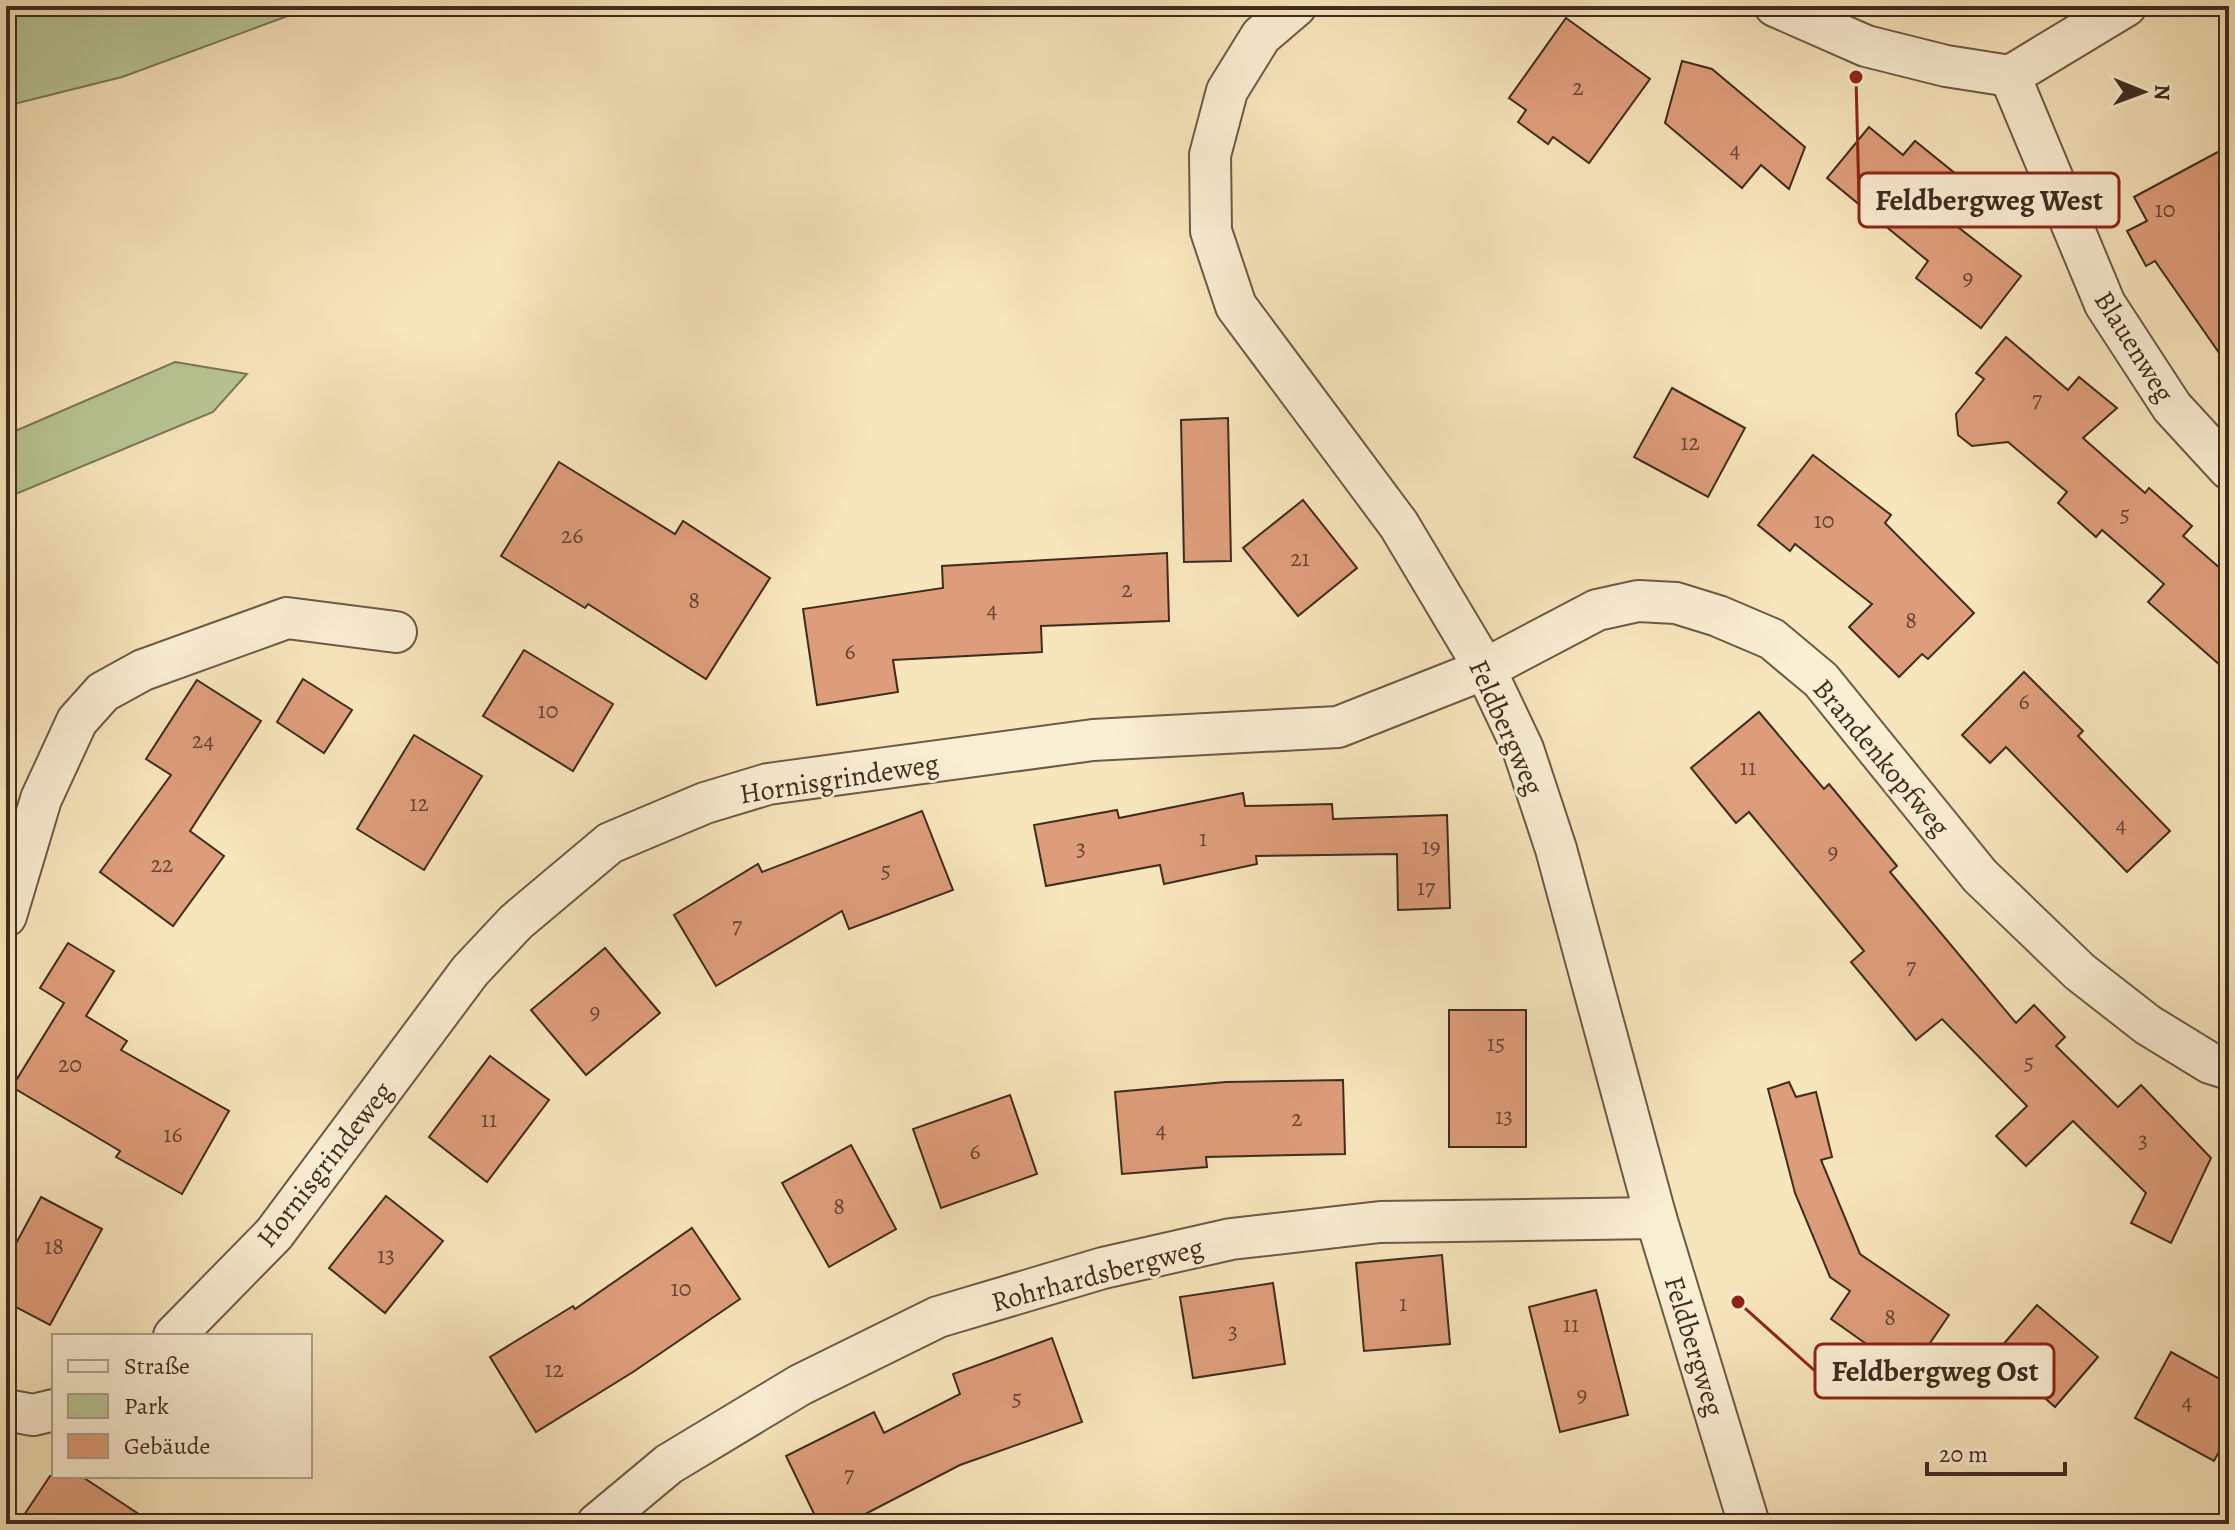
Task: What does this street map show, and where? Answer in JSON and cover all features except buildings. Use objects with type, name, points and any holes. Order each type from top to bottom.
[{"type":"street","name":"Feldbergweg","points":[[1296,6],[1261,36],[1227,91],[1210,155],[1211,231],[1236,306],[1399,525],[1485,669],[1523,749],[1556,849],[1656,1218],[1749,1524]]},
{"type":"street","points":[[1775,6],[1866,46],[1946,66],[2010,76],[2126,6]]},
{"type":"street","name":"Blauenweg","points":[[2010,76],[2105,304],[2172,407],[2229,469]]},
{"type":"street","name":"Brandenkopfweg","points":[[1485,669],[1597,610],[1638,601],[1676,603],[1772,639],[1821,680],[1980,876],[2080,972],[2148,1025],[2210,1063],[2229,1069]]},
{"type":"street","points":[[6,916],[41,799],[77,721],[103,692],[143,670],[287,618],[396,632]]},
{"type":"street","name":"Hornisgrindeweg","points":[[176,1334],[274,1234],[470,971],[516,922],[610,843],[705,803],[768,784],[1093,740],[1338,727],[1485,669]]},
{"type":"street","name":"Rohrhardsbergweg","points":[[597,1524],[669,1464],[800,1385],[938,1317],[1103,1268],[1231,1239],[1380,1222],[1656,1218]]},
{"type":"street","points":[[6,1410],[33,1415],[52,1410]]},
{"type":"green space","points":[[6,6],[315,6],[122,77],[6,106]]},
{"type":"green space","points":[[175,362],[247,374],[213,412],[6,498],[6,435]]},
{"type":"place","name":"Feldbergweg West","points":[[1856,77]]},
{"type":"place","name":"Feldbergweg Ost","points":[[1738,1302]]}]
